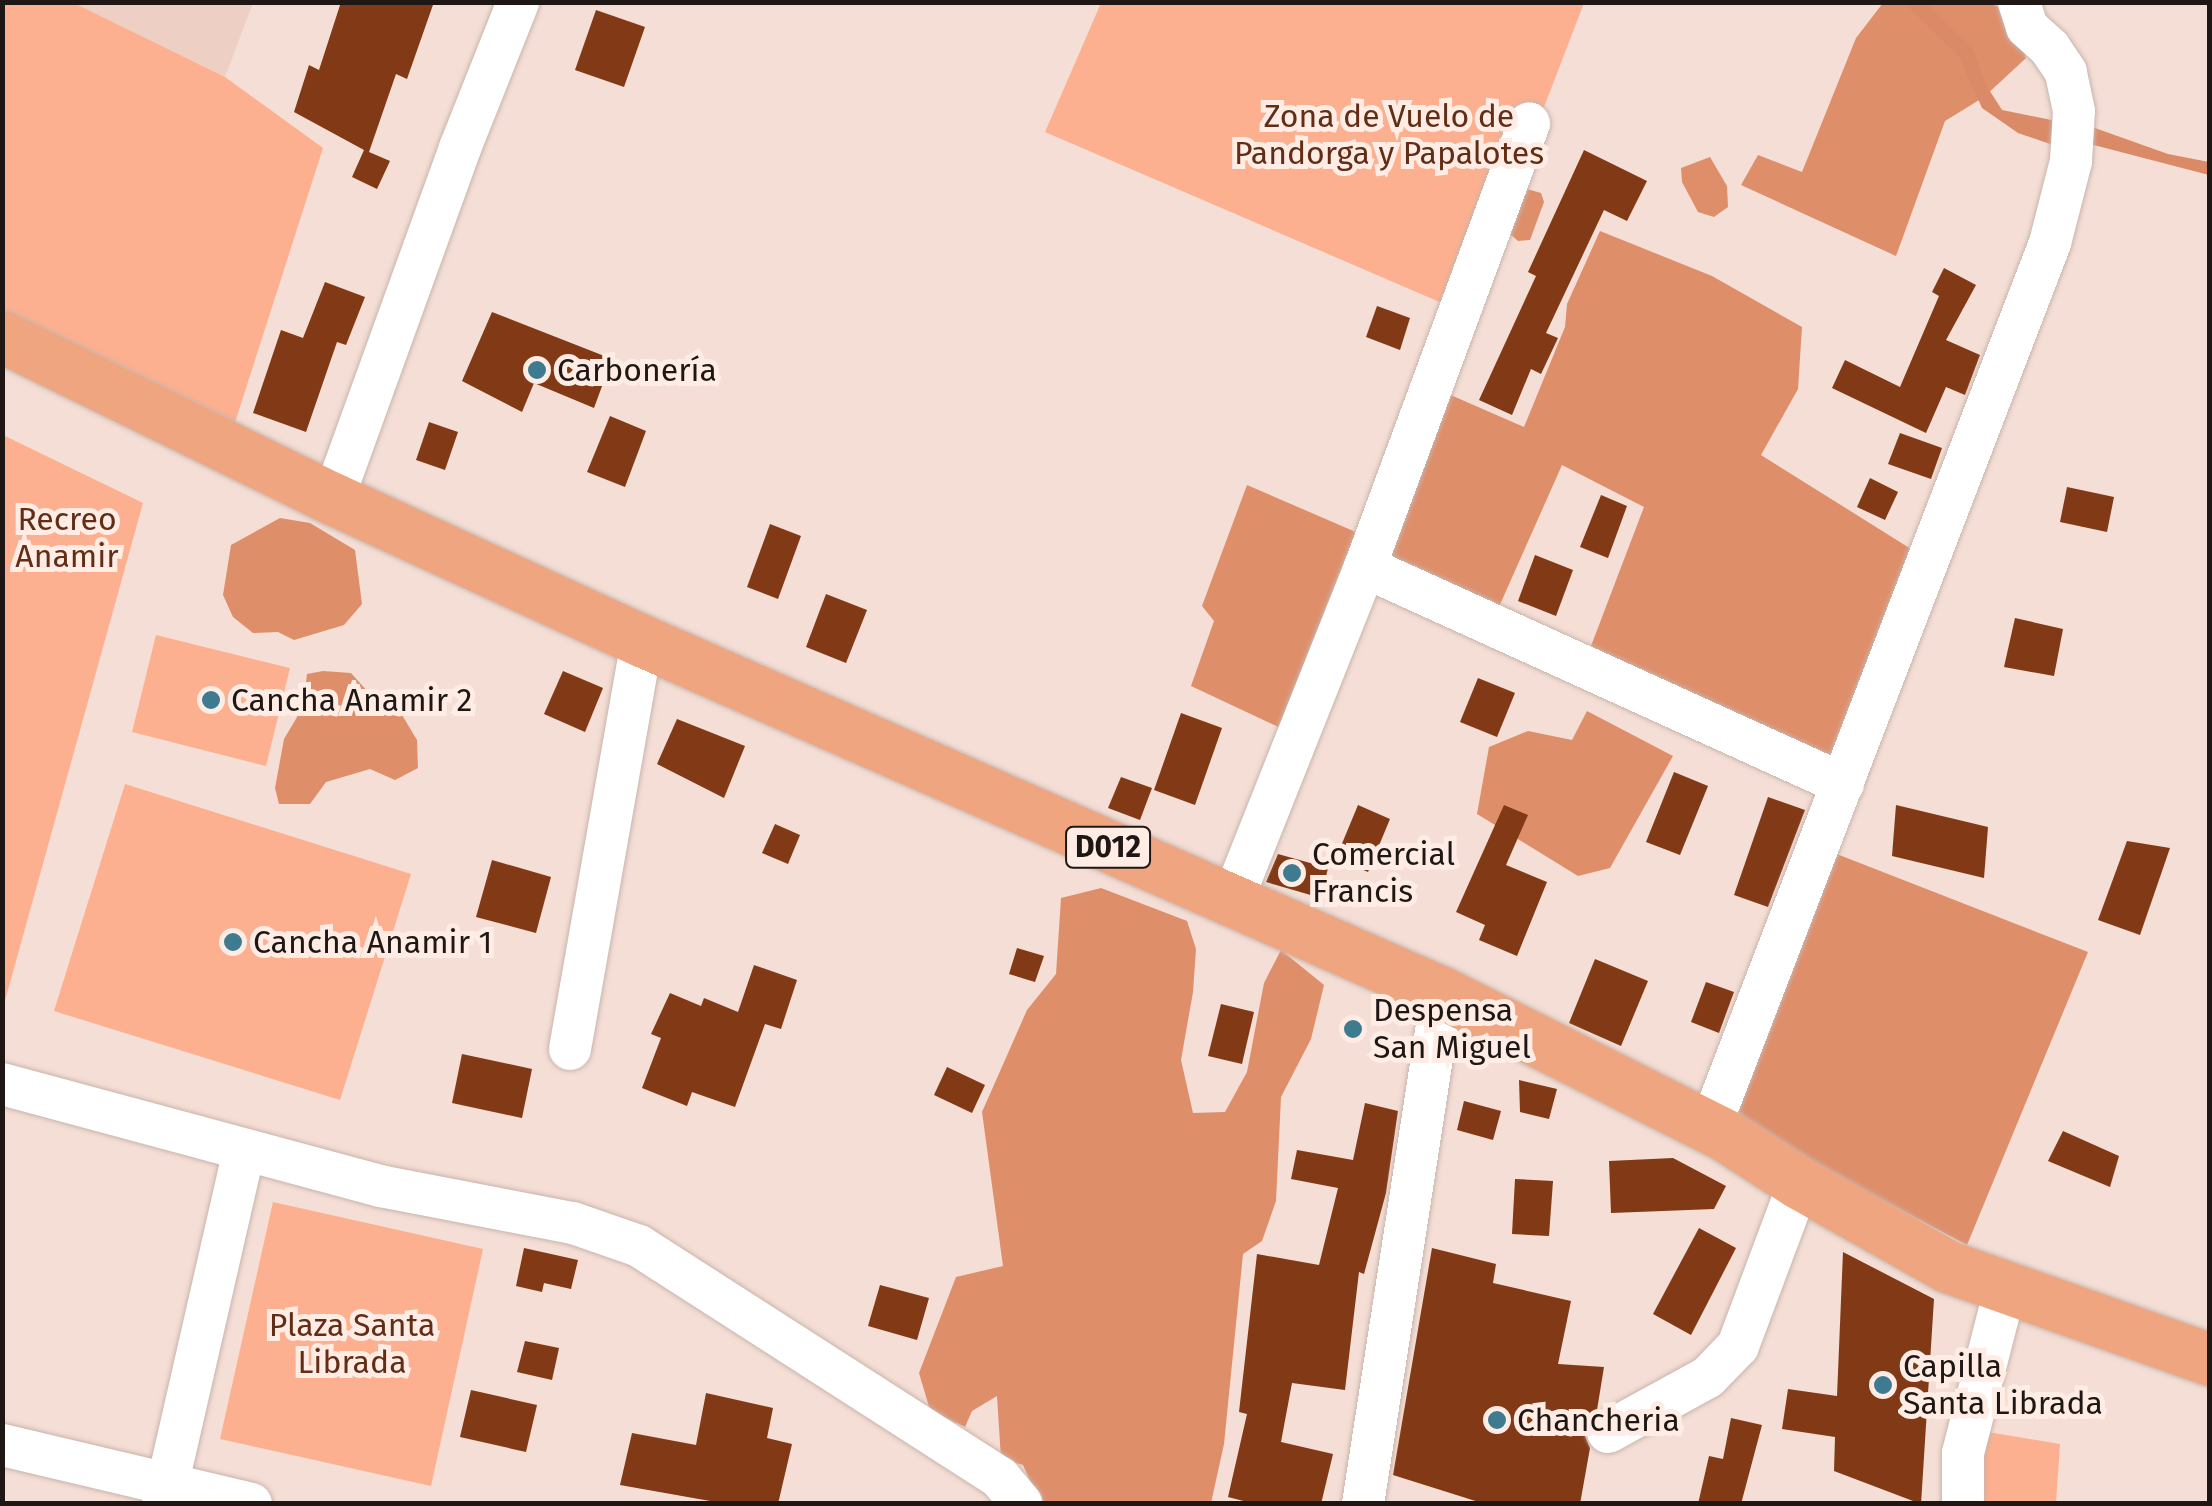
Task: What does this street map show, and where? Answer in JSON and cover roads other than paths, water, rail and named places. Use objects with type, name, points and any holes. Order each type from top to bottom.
[{"type":"main road","name":"D012","points":[[2,337],[333,498],[642,641],[1442,993],[1710,1127],[1799,1183],[1948,1267],[2210,1360]]},
{"type":"street","points":[[333,498],[460,148],[518,2]]},
{"type":"street","points":[[1710,1127],[2050,243],[2071,161],[2074,111],[2066,72],[2050,48],[2027,28],[2019,2]]},
{"type":"street","points":[[1232,901],[1365,567],[1529,122]]},
{"type":"street","points":[[1365,567],[1842,784]]},
{"type":"street","points":[[570,1049],[642,641]]},
{"type":"street","points":[[1363,1504],[1442,993]]},
{"type":"street","points":[[2,1084],[244,1152],[380,1186],[573,1223],[639,1246],[1000,1478],[1021,1504]]},
{"type":"street","points":[[165,1495],[244,1152]]},
{"type":"street","points":[[1608,1432],[1708,1377],[1738,1346],[1799,1183]]},
{"type":"street","points":[[1964,1504],[1963,1453],[2005,1289]]},
{"type":"street","points":[[2,1445],[165,1495],[251,1504]]},
{"type":"place","name":"Carbonería","points":[[537,370]]},
{"type":"place","name":"Cancha Anamir 2","points":[[211,700]]},
{"type":"place","name":"Comercial Francis","points":[[1292,873]]},
{"type":"place","name":"Cancha Anamir 1","points":[[233,942]]},
{"type":"place","name":"Despensa San Miguel","points":[[1353,1029]]},
{"type":"place","name":"Capilla Santa Librada","points":[[1883,1385]]},
{"type":"place","name":"Chancheria","points":[[1497,1420]]},
{"type":"park label","name":"Zona de Vuelo de Pandorga y Papalotes","points":[[1389,136]]},
{"type":"park label","name":"Recreo Anamir","points":[[67,538]]},
{"type":"park label","name":"Plaza Santa Librada","points":[[352,1344]]}]
